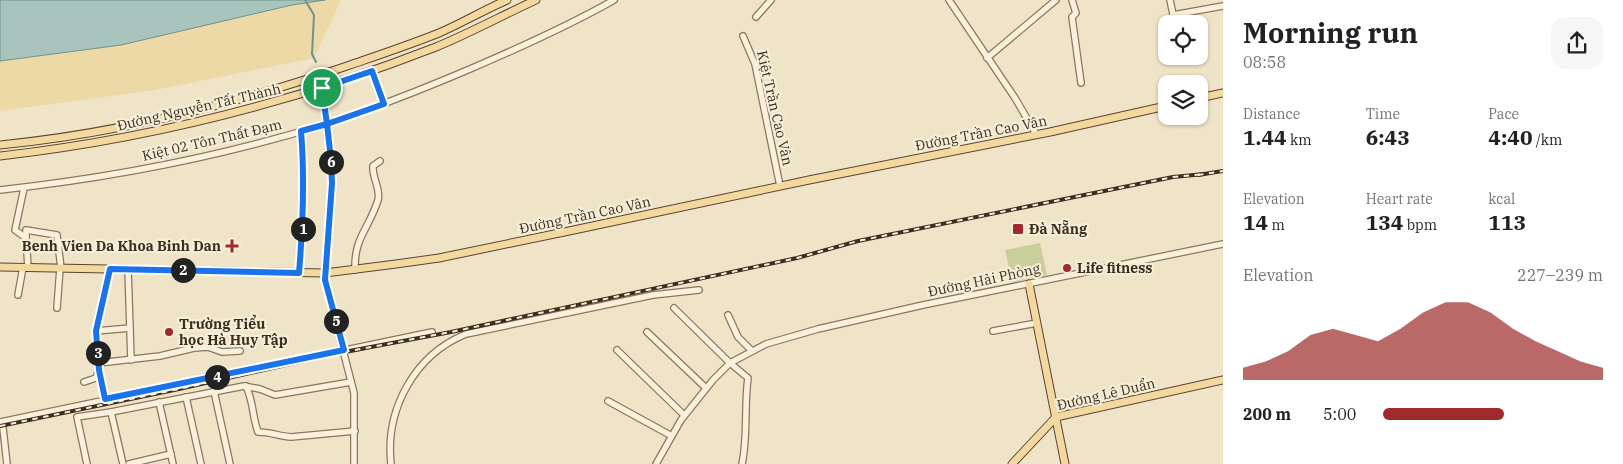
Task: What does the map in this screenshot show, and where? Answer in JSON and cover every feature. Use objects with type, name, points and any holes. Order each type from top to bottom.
[{"type":"main road","points":[[508,0],[515,10]]},
{"type":"main road","name":"Đường Nguyễn Tất Thành","points":[[0,145],[72,136],[123,126],[205,109],[282,88],[440,32],[508,0]]},
{"type":"main road","name":"Đường Nguyễn Tất Thành","points":[[0,156],[126,138],[208,120],[322,88],[438,46],[536,0]]},
{"type":"main road","points":[[1208,96],[1223,93]]},
{"type":"main road","name":"Đường Trần Cao Vân","points":[[0,267],[299,273],[355,270],[438,258],[1158,108]]},
{"type":"main road","points":[[123,126],[126,138]]},
{"type":"main road","points":[[1028,284],[1065,464]]},
{"type":"main road","name":"Đường Lê Duẩn","points":[[1012,464],[1043,429],[1056,418],[1223,380]]},
{"type":"street","name":"Kiệt 02 Tôn Thất Đạm","points":[[0,190],[60,184],[152,167],[204,156],[327,124],[384,104],[505,54],[614,0]]},
{"type":"street","points":[[756,17],[772,0]]},
{"type":"street","points":[[949,0],[1015,98],[1036,134]]},
{"type":"street","points":[[987,58],[1056,0]]},
{"type":"street","points":[[1072,0],[1076,13],[1072,17],[1080,82]]},
{"type":"street","points":[[1170,0],[1173,15],[1223,6]]},
{"type":"street","name":"Kiệt Trần Cao Vân","points":[[743,36],[756,64],[780,186]]},
{"type":"street","points":[[372,71],[384,104]]},
{"type":"street","points":[[320,75],[327,124],[332,183],[325,280],[354,393],[354,464]]},
{"type":"street","points":[[299,273],[304,216],[304,173],[301,131]]},
{"type":"street","points":[[355,270],[358,240],[378,199],[379,191],[373,166],[380,161]]},
{"type":"street","points":[[24,188],[15,230],[26,239]]},
{"type":"street","points":[[18,296],[25,267],[26,230],[57,234],[61,268],[57,308]]},
{"type":"street","name":"Đường Hải Phòng","points":[[656,464],[670,435],[706,388],[730,363],[766,344],[818,329],[916,307],[1223,244]]},
{"type":"street","points":[[105,399],[99,370],[96,331],[110,269]]},
{"type":"street","points":[[128,269],[131,360]]},
{"type":"street","points":[[391,464],[390,449],[394,422],[406,386],[430,357],[457,338],[466,334],[649,296],[699,290]]},
{"type":"street","points":[[674,308],[748,378],[742,464]]},
{"type":"street","points":[[728,315],[738,337],[752,350]]},
{"type":"street","points":[[993,332],[1036,322]]},
{"type":"street","points":[[96,331],[130,328]]},
{"type":"street","points":[[0,422],[432,332]]},
{"type":"street","points":[[647,332],[706,388]]},
{"type":"street","points":[[99,363],[160,356],[194,348],[208,347],[222,352],[240,350]]},
{"type":"street","points":[[617,350],[684,415]]},
{"type":"street","points":[[84,382],[96,378],[99,370]]},
{"type":"street","points":[[87,464],[77,418],[246,386],[275,395],[351,382]]},
{"type":"street","points":[[246,386],[251,397],[258,432],[291,437],[355,431]]},
{"type":"street","points":[[214,391],[230,464]]},
{"type":"street","points":[[186,397],[201,464]]},
{"type":"street","points":[[608,401],[670,435]]},
{"type":"street","points":[[159,402],[173,464]]},
{"type":"street","points":[[110,412],[123,464]]},
{"type":"street","points":[[3,428],[7,464]]},
{"type":"street","points":[[129,464],[171,454]]},
{"type":"green space","points":[[1040,243],[1047,275],[1012,282],[1005,250]]},
{"type":"sand","points":[[325,0],[341,0],[314,58],[155,90],[0,111],[0,61],[121,45],[292,5]]},
{"type":"water","points":[[0,0],[325,0],[292,5],[121,45],[0,61]]},
{"type":"waterway","points":[[305,0],[314,15],[312,54],[316,62]]},
{"type":"railway","points":[[1198,175],[1223,171]]},
{"type":"railway","points":[[0,426],[797,258],[858,241],[1173,177],[1204,174]]},
{"type":"place","name":"Đà Nẵng","points":[[1018,229]]},
{"type":"place","name":"Benh Vien Da Khoa Binh Dan","points":[[232,246]]},
{"type":"place","name":"Life fitness","points":[[1067,268]]},
{"type":"place","name":"Trường Tiểu học Hà Huy Tập","points":[[169,332]]},
{"type":"route","points":[[322,88],[327,124],[301,131],[304,173],[304,216],[299,273],[110,269],[96,331],[99,370],[105,399],[344,350],[325,280],[332,183],[327,124],[384,104],[372,71],[322,88]]}]
